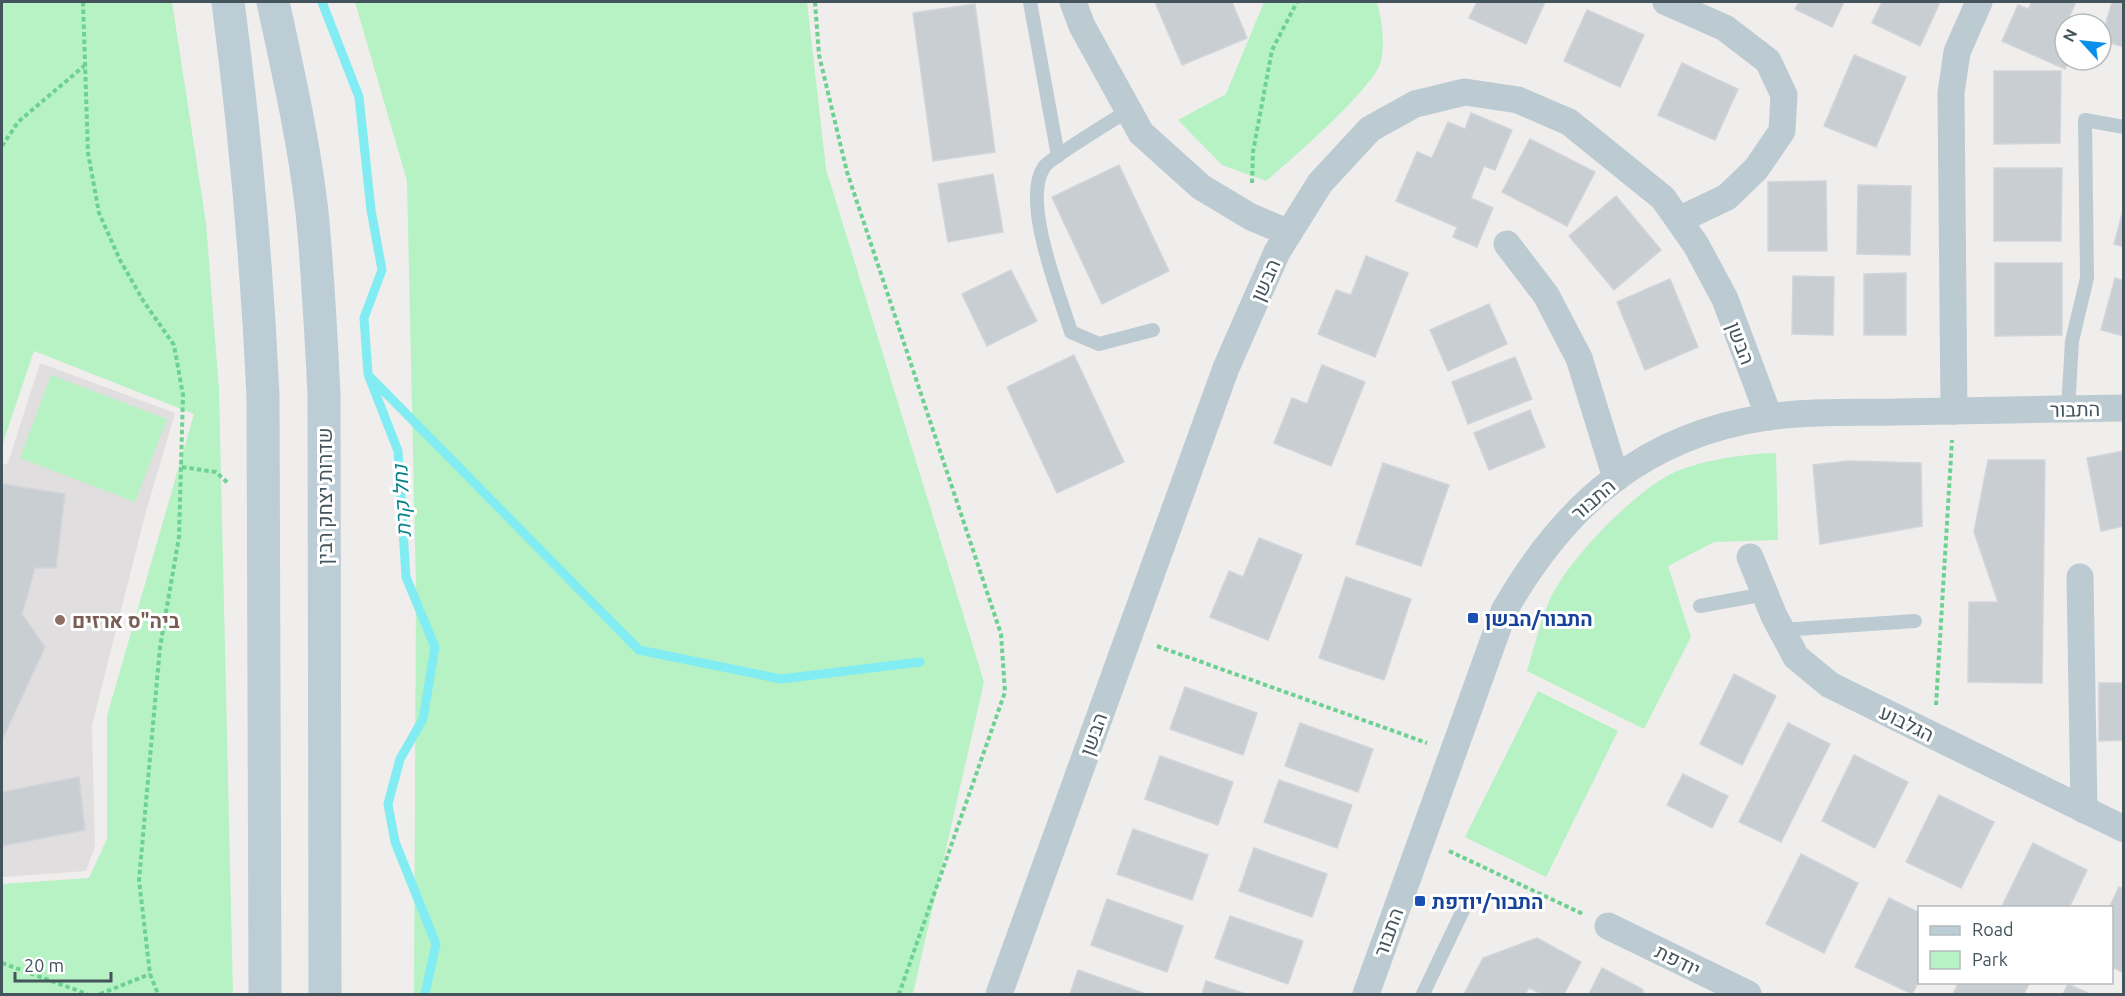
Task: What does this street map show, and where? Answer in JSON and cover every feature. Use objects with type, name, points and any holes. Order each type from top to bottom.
[{"type":"main road","points":[[228,2],[245,134],[259,301],[263,396],[265,994]]},
{"type":"main road","name":"שדרות יצחק רבין","points":[[273,2],[296,112],[312,211],[320,297],[324,394],[325,994]]},
{"type":"street","points":[[1073,2],[1082,26],[1141,133],[1201,187],[1251,217],[1289,233]]},
{"type":"street","points":[[1666,2],[1725,28],[1768,61],[1784,95],[1782,131],[1756,169],[1726,197],[1679,220]]},
{"type":"street","points":[[1954,411],[1951,93],[1957,52],[1979,2]]},
{"type":"street","name":"הבשן","points":[[999,994],[1226,368],[1277,252],[1320,183],[1370,129],[1415,104],[1465,92],[1518,99],[1569,122],[1663,198],[1696,245],[1725,299],[1768,417]]},
{"type":"street","points":[[1507,244],[1546,295],[1579,358],[1616,478]]},
{"type":"street","name":"התבור","points":[[1370,993],[1422,838],[1504,611],[1527,572],[1558,531],[1593,494],[1636,464],[1678,442],[1715,428],[1768,417],[2124,408]]},
{"type":"street","name":"הגלבוע","points":[[1750,556],[1781,630],[1796,657],[1830,685],[2124,829]]},
{"type":"street","points":[[2080,577],[2084,810]]},
{"type":"street","name":"יודפת","points":[[1608,926],[1748,994]]},
{"type":"lane","points":[[1030,2],[1058,156]]},
{"type":"lane","points":[[1129,110],[1044,166],[1037,188],[1040,236],[1071,333],[1099,344],[1153,330]]},
{"type":"lane","points":[[2068,409],[2072,341],[2087,278],[2085,120],[2124,128]]},
{"type":"lane","points":[[1700,606],[1765,594]]},
{"type":"lane","points":[[1781,630],[1915,621]]},
{"type":"lane","points":[[1423,994],[1465,906]]},
{"type":"path","points":[[83,2],[88,153],[99,213],[120,260],[144,302],[174,345],[183,395],[179,537],[160,647],[139,880],[150,974],[158,994]]},
{"type":"path","points":[[815,2],[819,55],[847,172],[1001,634],[1005,692],[898,994]]},
{"type":"path","points":[[1251,217],[1253,152],[1272,50],[1297,2]]},
{"type":"path","points":[[2,146],[18,122],[84,65]]},
{"type":"path","points":[[1935,736],[1954,411]]},
{"type":"path","points":[[182,466],[216,472],[263,514]]},
{"type":"path","points":[[1128,635],[1453,753]]},
{"type":"path","points":[[1422,838],[1608,926]]},
{"type":"path","points":[[2,963],[87,994]]},
{"type":"path","points":[[100,994],[150,974]]},
{"type":"shaded area","name":"ביה\"ס ארזים","points":[[40,363],[175,413],[145,515],[92,726],[95,846],[86,871],[2,877],[2,465],[8,463]]},
{"type":"green space","points":[[2,2],[172,2],[206,223],[219,389],[233,994],[2,994],[2,884],[89,878],[107,839],[107,716],[194,414],[34,351],[2,446]]},
{"type":"green space","points":[[355,2],[807,2],[826,169],[984,682],[913,994],[414,994],[416,590],[407,181]]},
{"type":"green space","points":[[1264,2],[1377,2],[1383,39],[1381,61],[1364,88],[1330,123],[1266,181],[1222,165],[1178,120],[1226,94]]},
{"type":"green space","points":[[51,375],[167,419],[135,502],[20,458]]},
{"type":"green space","points":[[1776,453],[1778,540],[1714,542],[1668,566],[1691,637],[1644,729],[1527,671],[1546,609],[1558,585],[1570,567],[1601,531],[1636,498],[1669,475],[1693,465],[1736,456]]},
{"type":"green space","points":[[1538,691],[1618,731],[1546,877],[1465,837]]},
{"type":"building","points":[[1155,2],[1232,2],[1247,38],[1182,65]]},
{"type":"building","points":[[1477,2],[1545,2],[1526,44],[1469,18]]},
{"type":"building","points":[[1799,2],[1844,2],[1832,27],[1795,9]]},
{"type":"building","points":[[1882,2],[1940,2],[1920,46],[1872,23]]},
{"type":"building","points":[[2032,2],[2076,2],[2071,12],[2053,12],[2053,64],[2002,41],[2018,5],[2028,9]]},
{"type":"building","points":[[2112,2],[2124,2],[2124,47],[2113,44],[2113,12],[2109,12]]},
{"type":"building","points":[[975,4],[995,152],[933,161],[913,13]]},
{"type":"building","points":[[1587,10],[1644,35],[1620,87],[1564,61]]},
{"type":"building","points":[[1854,55],[1906,77],[1876,147],[1824,126]]},
{"type":"building","points":[[1682,63],[1738,89],[1715,140],[1658,115]]},
{"type":"building","points":[[1994,71],[2061,72],[2060,143],[1994,144]]},
{"type":"building","points":[[1471,113],[1512,130],[1495,170],[1484,166],[1471,198],[1493,208],[1477,247],[1453,237],[1457,227],[1396,201],[1417,152],[1432,158],[1448,122],[1465,129]]},
{"type":"building","points":[[1530,139],[1595,172],[1567,226],[1502,192]]},
{"type":"building","points":[[1119,165],[1169,271],[1102,304],[1052,197]]},
{"type":"building","points":[[1994,168],[2062,168],[2061,241],[1994,241]]},
{"type":"building","points":[[993,174],[1003,232],[948,242],[938,184]]},
{"type":"building","points":[[1826,181],[1827,251],[1768,251],[1768,182]]},
{"type":"building","points":[[1858,185],[1911,186],[1910,255],[1857,254]]},
{"type":"building","points":[[1616,196],[1661,250],[1614,290],[1569,236]]},
{"type":"building","points":[[2124,207],[2124,247],[2114,244]]},
{"type":"building","points":[[1366,256],[1408,273],[1375,357],[1318,334],[1336,290],[1351,295]]},
{"type":"building","points":[[1995,263],[2062,263],[2062,335],[1995,336]]},
{"type":"building","points":[[1011,270],[1037,321],[987,346],[962,294]]},
{"type":"building","points":[[1906,273],[1906,335],[1864,335],[1864,274]]},
{"type":"building","points":[[1793,276],[1834,277],[1833,335],[1792,334]]},
{"type":"building","points":[[2115,278],[2124,281],[2124,336],[2101,330]]},
{"type":"building","points":[[1670,279],[1698,347],[1645,370],[1617,302]]},
{"type":"building","points":[[1489,304],[1507,344],[1448,371],[1430,330]]},
{"type":"building","points":[[1074,355],[1124,462],[1057,493],[1007,387]]},
{"type":"building","points":[[1515,357],[1532,399],[1468,424],[1452,382]]},
{"type":"building","points":[[1322,365],[1365,382],[1331,466],[1274,443],[1292,398],[1307,404]]},
{"type":"building","points":[[1530,410],[1545,447],[1489,470],[1474,433]]},
{"type":"building","points":[[2124,451],[2124,526],[2101,531],[2087,458]]},
{"type":"building","points":[[1988,460],[2045,460],[2042,683],[1968,682],[1969,602],[1998,602],[1974,532]]},
{"type":"building","points":[[1849,461],[1921,463],[1922,526],[1820,544],[1813,465]]},
{"type":"building","points":[[1383,463],[1449,485],[1421,566],[1356,544]]},
{"type":"building","points":[[2,484],[65,494],[56,568],[35,568],[22,614],[45,647],[2,740]]},
{"type":"building","points":[[1259,538],[1302,555],[1268,640],[1210,617],[1229,571],[1243,577]]},
{"type":"building","points":[[1346,577],[1411,599],[1384,680],[1319,658]]},
{"type":"building","points":[[1734,674],[1776,696],[1742,765],[1700,744]]},
{"type":"building","points":[[2099,683],[2124,683],[2124,740],[2099,741]]},
{"type":"building","points":[[1185,687],[1257,713],[1243,755],[1170,729]]},
{"type":"building","points":[[1300,723],[1373,749],[1358,792],[1285,766]]},
{"type":"building","points":[[1788,723],[1830,744],[1781,842],[1739,822]]},
{"type":"building","points":[[1854,755],[1908,782],[1875,848],[1822,821]]},
{"type":"building","points":[[1160,756],[1233,782],[1218,825],[1145,799]]},
{"type":"building","points":[[1683,774],[1728,796],[1712,828],[1667,805]]},
{"type":"building","points":[[79,777],[85,830],[2,846],[2,792]]},
{"type":"building","points":[[1279,780],[1352,805],[1337,848],[1264,822]]},
{"type":"building","points":[[1939,795],[1994,822],[1961,888],[1906,862]]},
{"type":"building","points":[[1133,829],[1208,855],[1192,900],[1117,874]]},
{"type":"building","points":[[2033,843],[2087,870],[2070,906],[2002,906]]},
{"type":"building","points":[[1254,848],[1327,874],[1312,917],[1239,891]]},
{"type":"building","points":[[1801,854],[1858,883],[1824,953],[1766,924]]},
{"type":"building","points":[[2119,887],[2124,889],[2124,973],[2113,968],[2113,906],[2110,906]]},
{"type":"building","points":[[1889,898],[1918,912],[1918,983],[1912,994],[1855,967]]},
{"type":"building","points":[[1107,899],[1183,926],[1167,972],[1091,945]]},
{"type":"building","points":[[1230,916],[1303,941],[1288,984],[1215,958]]},
{"type":"building","points":[[1537,938],[1581,962],[1564,994],[1542,994],[1529,988],[1525,994],[1464,994],[1483,958]]},
{"type":"building","points":[[1602,968],[1642,989],[1644,994],[1589,994]]},
{"type":"building","points":[[1078,970],[1146,994],[1070,994]]},
{"type":"building","points":[[1206,981],[1246,994],[1202,994]]},
{"type":"building","points":[[1958,984],[2029,984],[2024,994],[1953,994]]},
{"type":"building","points":[[2068,984],[2090,994],[2063,994]]},
{"type":"waterway","name":"נחל קרת","points":[[322,2],[359,97],[371,210],[382,270],[364,318],[368,374],[398,451],[406,577],[435,647],[423,719],[400,759],[388,804],[395,842],[436,944],[425,994]]},
{"type":"waterway","points":[[371,378],[639,650],[781,679],[920,662]]},
{"type":"place","name":"התבור/הבשן","points":[[1473,618]]},
{"type":"place","name":"ביה\"ס ארזים","points":[[60,620]]},
{"type":"place","name":"התבור/יודפת","points":[[1420,901]]}]
